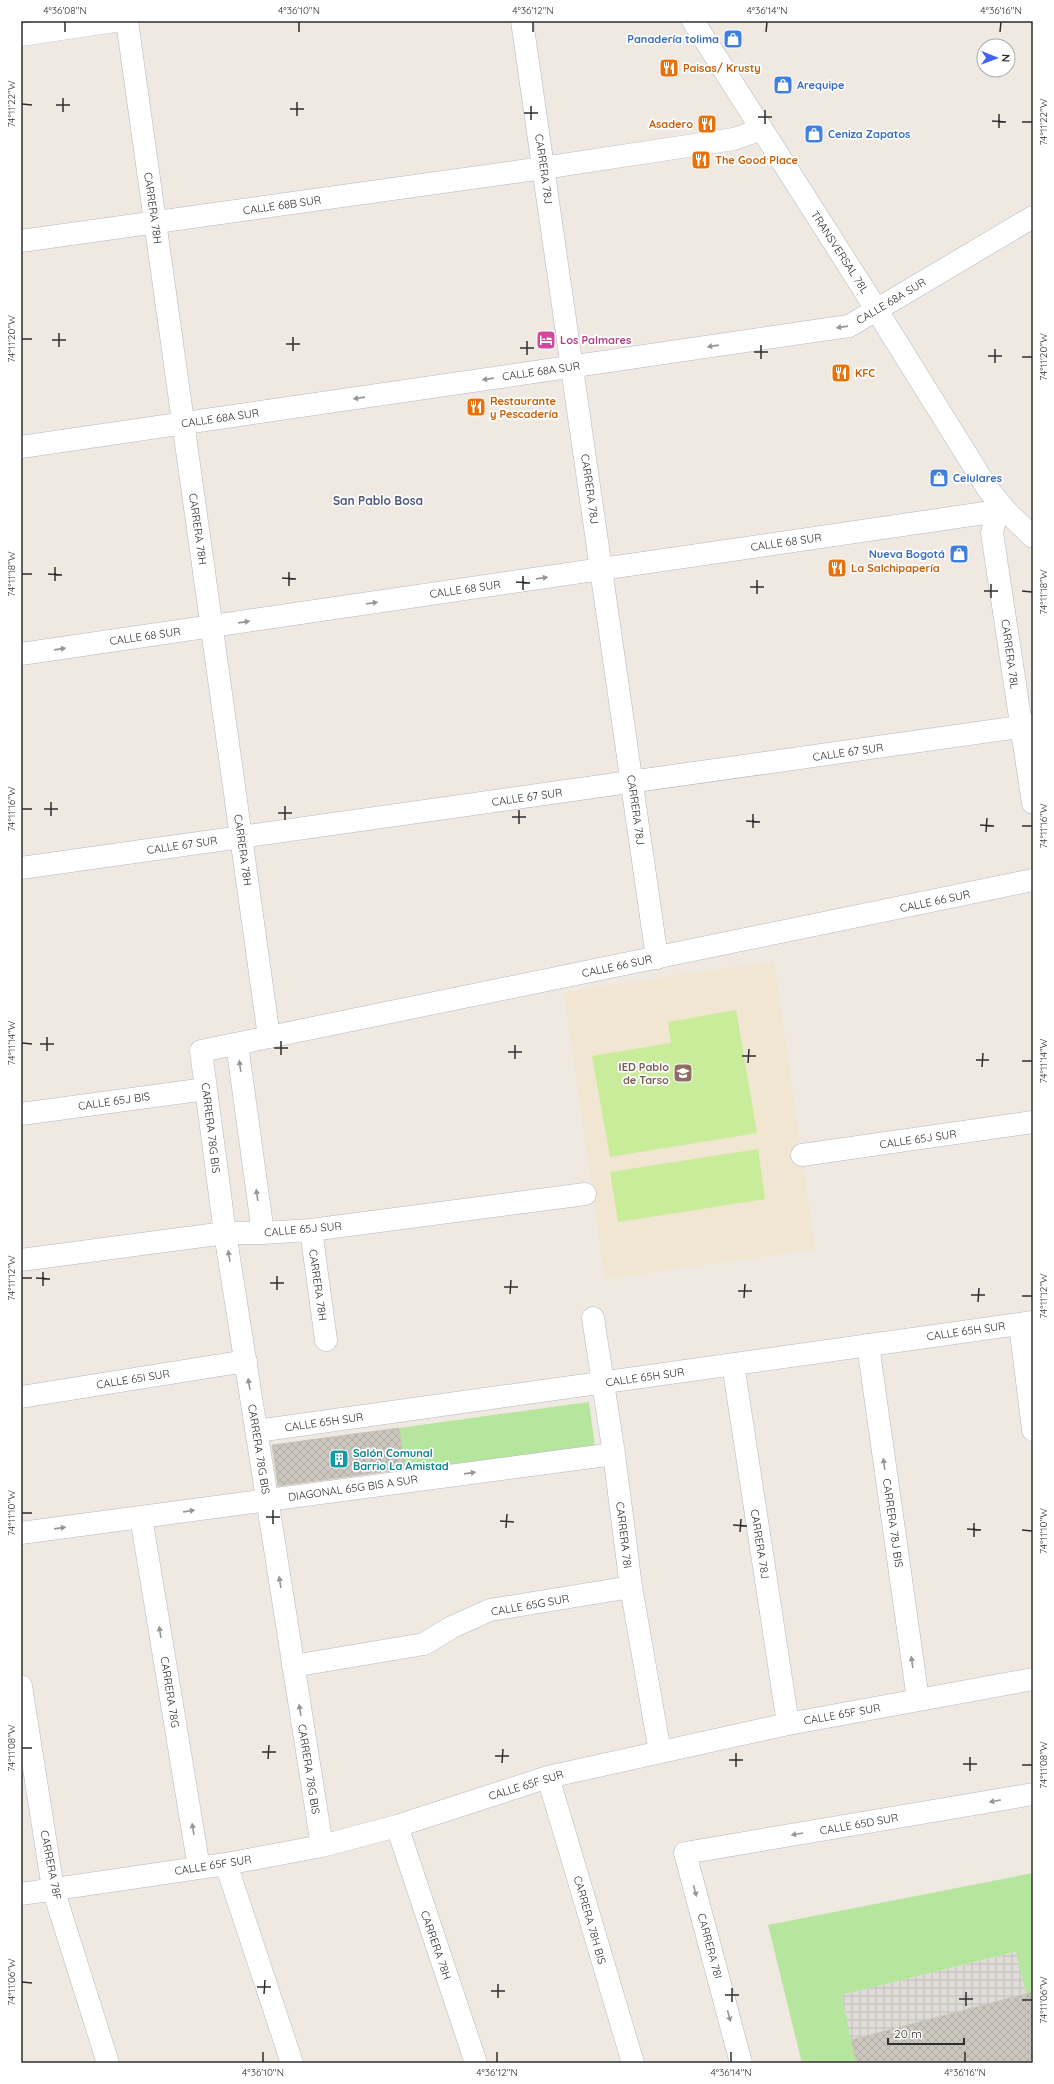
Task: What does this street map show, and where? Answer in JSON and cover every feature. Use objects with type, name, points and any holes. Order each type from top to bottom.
[{"type":"street","points":[[21,35],[116,21]]},
{"type":"street","name":"CARRERA 78H","points":[[127,21],[269,1037]]},
{"type":"street","name":"CARRERA 78J","points":[[522,21],[657,958]]},
{"type":"street","name":"TRANSVERSAL 78L","points":[[693,21],[877,310],[988,489],[1005,510],[1033,537]]},
{"type":"street","name":"CALLE 68B SUR","points":[[21,242],[544,168],[734,139],[762,129]]},
{"type":"street","name":"CALLE 68A SUR","points":[[21,447],[849,326],[1033,217]]},
{"type":"street","name":"CALLE 68 SUR","points":[[21,654],[1005,510]]},
{"type":"street","name":"CARRERA 78L","points":[[1005,510],[995,520],[992,533],[1027,726],[1033,803]]},
{"type":"street","name":"CALLE 67 SUR","points":[[21,868],[1027,726]]},
{"type":"street","name":"CALLE 66 SUR","points":[[201,1051],[1033,880]]},
{"type":"street","points":[[237,1044],[262,1233]]},
{"type":"street","name":"CARRERA 78G BIS","points":[[201,1051],[225,1233],[322,1846]]},
{"type":"street","name":"CALLE 65J BIS","points":[[21,1114],[206,1089]]},
{"type":"street","name":"CALLE 65J SUR","points":[[802,1155],[1033,1122]]},
{"type":"street","name":"CALLE 65J SUR","points":[[21,1260],[225,1233],[262,1233],[311,1230],[584,1194]]},
{"type":"street","name":"CARRERA 78H","points":[[311,1230],[326,1340]]},
{"type":"street","name":"CARRERA 78I","points":[[593,1318],[604,1382],[631,1587],[660,1752]]},
{"type":"street","points":[[1026,1323],[1033,1430]]},
{"type":"street","name":"CALLE 65H SUR","points":[[256,1431],[1026,1323]]},
{"type":"street","name":"CARRERA 78J BIS","points":[[868,1345],[918,1700]]},
{"type":"street","name":"CALLE 65I SUR","points":[[21,1397],[246,1361]]},
{"type":"street","name":"CARRERA 78J","points":[[733,1364],[788,1724]]},
{"type":"street","name":"DIAGONAL 65G BIS A SUR","points":[[21,1533],[614,1454]]},
{"type":"street","name":"CARRERA 78G","points":[[141,1517],[199,1868]]},
{"type":"street","name":"CALLE 65G SUR","points":[[293,1666],[424,1644],[452,1627],[490,1610],[631,1587]]},
{"type":"street","name":"CALLE 65F SUR","points":[[21,1894],[226,1864],[322,1846],[397,1826],[548,1777],[788,1724],[1033,1679]]},
{"type":"street","name":"CARRERA 78F","points":[[21,1686],[53,1889],[108,2063]]},
{"type":"street","name":"CARRERA 78H BIS","points":[[548,1777],[632,2063]]},
{"type":"street","name":"CALLE 65D SUR","points":[[685,1853],[1033,1794]]},
{"type":"street","name":"CARRERA 78H","points":[[397,1826],[476,2063]]},
{"type":"street","name":"CARRERA 78I","points":[[685,1853],[741,2063]]},
{"type":"street","points":[[226,1864],[292,2063]]},
{"type":"shaded area","name":"IED Pablo de Tarso","points":[[774,961],[815,1249],[605,1279],[564,992]]},
{"type":"shaded area","points":[[1016,1952],[1026,1994],[851,2040],[842,1995]]},
{"type":"green space","points":[[736,1010],[757,1133],[610,1157],[592,1056],[671,1043],[668,1022]]},
{"type":"green space","points":[[758,1149],[765,1199],[618,1222],[610,1172]]},
{"type":"green space","points":[[589,1402],[595,1447],[405,1473],[399,1428]]},
{"type":"green space","points":[[1033,1873],[1033,1992],[1026,1994],[1015,1952],[842,1995],[858,2063],[802,2063],[768,1925]]},
{"type":"building","name":"Salón Comunal Barrio La Amistad","points":[[399,1428],[405,1469],[278,1486],[272,1445]]},
{"type":"building","points":[[1033,1992],[1033,2063],[857,2063],[851,2040]]},
{"type":"place","name":"Panadería tolima","points":[[733,39]]},
{"type":"place","name":"Paisas/ Krusty","points":[[669,68]]},
{"type":"place","name":"Arequipe","points":[[783,85]]},
{"type":"place","name":"Asadero","points":[[707,124]]},
{"type":"place","name":"Ceniza Zapatos","points":[[814,134]]},
{"type":"place","name":"The Good Place","points":[[701,160]]},
{"type":"place","name":"Los Palmares","points":[[546,340]]},
{"type":"place","name":"KFC","points":[[841,373]]},
{"type":"place","name":"Restaurante y Pescadería","points":[[476,407]]},
{"type":"place","name":"Celulares","points":[[939,478]]},
{"type":"place","name":"Nueva Bogotá","points":[[959,554]]},
{"type":"place","name":"La Salchipapería","points":[[837,568]]},
{"type":"place","name":"IED Pablo de Tarso","points":[[683,1073]]},
{"type":"place","name":"Salón Comunal Barrio La Amistad","points":[[339,1459]]},
{"type":"district","name":"San Pablo Bosa","points":[[378,501]]}]
